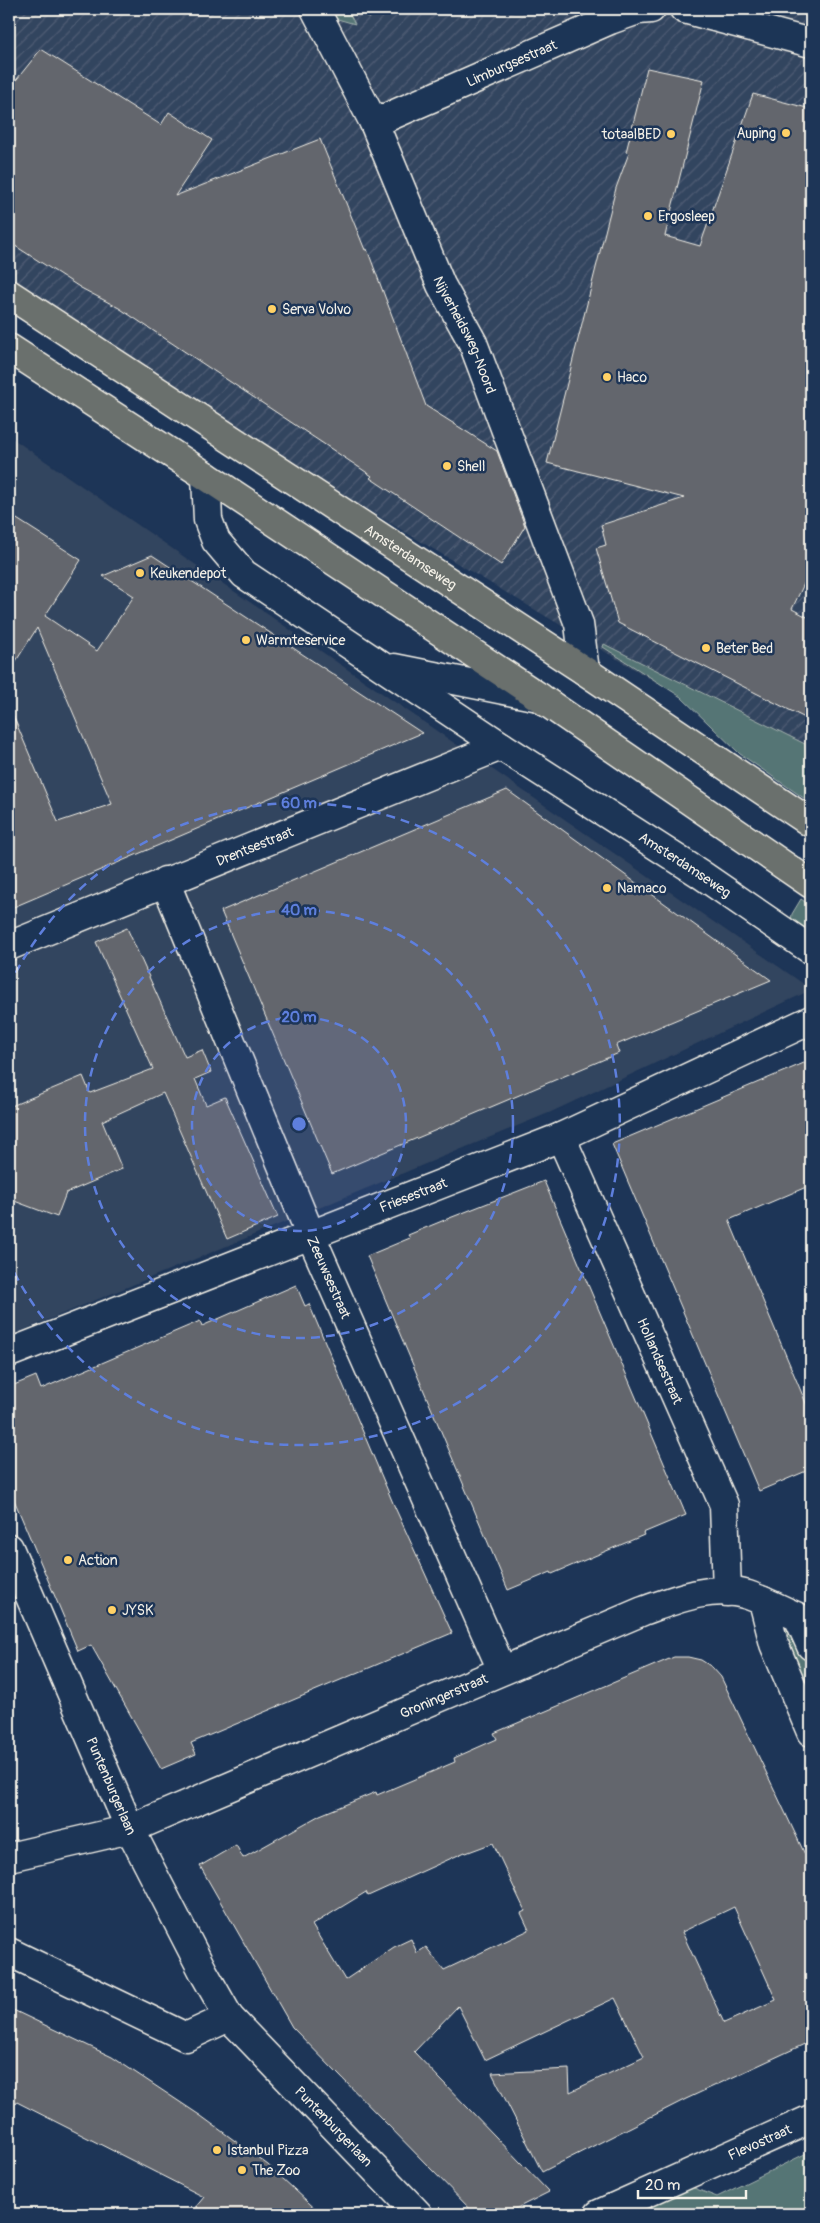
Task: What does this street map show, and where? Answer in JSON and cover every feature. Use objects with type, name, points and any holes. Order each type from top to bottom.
[{"type":"main road","name":"Amsterdamseweg","points":[[9,294],[585,671],[811,823]]},
{"type":"main road","name":"Amsterdamseweg","points":[[9,348],[539,697],[811,884]]},
{"type":"street","name":"Nijverheidsweg-Noord","points":[[315,9],[374,123],[441,285],[476,352],[579,624],[585,671]]},
{"type":"street","name":"Limburgsestraat","points":[[374,123],[610,20],[638,10],[651,9]]},
{"type":"street","points":[[684,9],[811,43]]},
{"type":"street","name":"Amsterdamseweg","points":[[206,476],[208,520],[213,534],[216,541],[244,574],[500,746],[699,873],[811,950]]},
{"type":"street","name":"Amsterdamseweg","points":[[380,665],[539,697]]},
{"type":"street","name":"Drentsestraat","points":[[9,946],[500,746]]},
{"type":"street","name":"Zeeuwsestraat","points":[[165,882],[311,1236],[502,1670]]},
{"type":"street","name":"Friesestraat","points":[[9,1353],[561,1137],[811,1020]]},
{"type":"street","name":"Hollandsestraat","points":[[561,1137],[724,1506],[727,1592]]},
{"type":"street","name":"Puntenburgerlaan","points":[[9,1548],[130,1829],[204,1973],[229,2017],[418,2214]]},
{"type":"street","name":"Groningerstraat","points":[[9,1857],[130,1829],[502,1670],[643,1611],[686,1596],[727,1592],[747,1595],[763,1601],[798,1617],[811,1646]]},
{"type":"street","points":[[763,1601],[774,1644],[811,1732]]},
{"type":"street","points":[[9,1952],[186,2037],[229,2017]]},
{"type":"street","name":"Flevostraat","points":[[599,2214],[811,2119]]},
{"type":"shaded area","points":[[9,9],[811,9],[811,775],[9,295]]},
{"type":"shaded area","points":[[9,436],[811,990],[551,1112],[9,1336]]},
{"type":"green space","points":[[337,9],[347,9],[355,24],[334,18]]},
{"type":"green space","points":[[363,9],[388,9],[368,18]]},
{"type":"green space","points":[[604,644],[811,747],[811,803],[740,754],[681,697],[603,647]]},
{"type":"green space","points":[[801,899],[811,906],[811,938],[791,920],[792,914]]},
{"type":"green space","points":[[783,1625],[791,1625],[811,1668],[811,1699],[782,1631]]},
{"type":"green space","points":[[811,2151],[811,2214],[654,2214],[638,2208],[686,2185],[717,2197]]},
{"type":"building","points":[[41,49],[161,125],[169,112],[212,140],[175,196],[320,139],[365,250],[367,249],[426,406],[497,451],[525,526],[501,565],[370,478],[372,476],[119,308],[81,288],[9,242],[9,89]]},
{"type":"building","points":[[647,68],[704,80],[665,236],[700,246],[753,94],[811,109],[811,569],[792,609],[811,619],[811,721],[618,623],[596,548],[606,545],[601,525],[684,498],[547,463],[616,188],[629,153],[626,152]]},
{"type":"building","points":[[9,514],[81,560],[45,616],[97,651],[134,596],[103,576],[152,555],[422,733],[9,909],[9,706],[58,822],[112,804],[37,628],[9,672]]},
{"type":"building","points":[[507,790],[771,980],[616,1045],[619,1053],[332,1174],[221,911]]},
{"type":"building","points":[[127,928],[185,1057],[202,1050],[211,1072],[195,1079],[206,1105],[225,1097],[278,1217],[227,1239],[163,1093],[102,1121],[122,1169],[66,1193],[57,1217],[9,1199],[9,1107],[83,1076],[90,1093],[153,1069],[96,942]]},
{"type":"building","points":[[811,1060],[811,1185],[729,1220],[811,1415],[811,1469],[759,1491],[612,1144]]},
{"type":"building","points":[[544,1181],[686,1515],[552,1574],[551,1572],[508,1590],[367,1256],[410,1238],[408,1235]]},
{"type":"building","points":[[296,1285],[305,1306],[309,1304],[393,1503],[452,1633],[191,1743],[196,1754],[161,1769],[91,1645],[78,1651],[9,1488],[9,1387],[36,1376],[41,1389],[200,1321],[202,1326]]},
{"type":"building","points":[[674,1657],[688,1657],[701,1660],[712,1667],[721,1677],[811,1867],[811,2041],[686,2099],[542,2172],[492,2073],[569,2069],[570,2092],[644,2057],[615,1998],[485,2060],[458,2006],[414,2052],[549,2192],[505,2214],[475,2214],[292,2027],[200,1866],[236,1845],[243,1858],[320,1815],[376,1792],[377,1795],[455,1762],[454,1758],[497,1739],[494,1733]],"holes":[[[493,1843],[525,1911],[521,1913],[529,1930],[444,1970],[426,1947],[417,1953],[411,1939],[394,1947],[345,1980],[312,1925],[366,1892],[368,1896],[465,1852]],[[734,1907],[776,2000],[724,2023],[682,1932]]]},
{"type":"building","points":[[9,2008],[112,2057],[201,2116],[268,2165],[321,2214],[190,2214],[204,2197],[9,2098]]},
{"type":"place","name":"Auping","points":[[786,133]]},
{"type":"place","name":"totaalBED","points":[[671,134]]},
{"type":"place","name":"Ergosleep","points":[[648,216]]},
{"type":"place","name":"Serva Volvo","points":[[272,309]]},
{"type":"place","name":"Haco","points":[[607,377]]},
{"type":"place","name":"Shell","points":[[447,466]]},
{"type":"place","name":"Keukendepot","points":[[140,573]]},
{"type":"place","name":"Warmteservice","points":[[246,640]]},
{"type":"place","name":"Beter Bed","points":[[706,648]]},
{"type":"place","name":"Namaco","points":[[607,888]]},
{"type":"place","name":"Action","points":[[68,1560]]},
{"type":"place","name":"JYSK","points":[[112,1610]]},
{"type":"place","name":"Istanbul Pizza","points":[[217,2150]]},
{"type":"place","name":"The Zoo","points":[[242,2170]]}]
